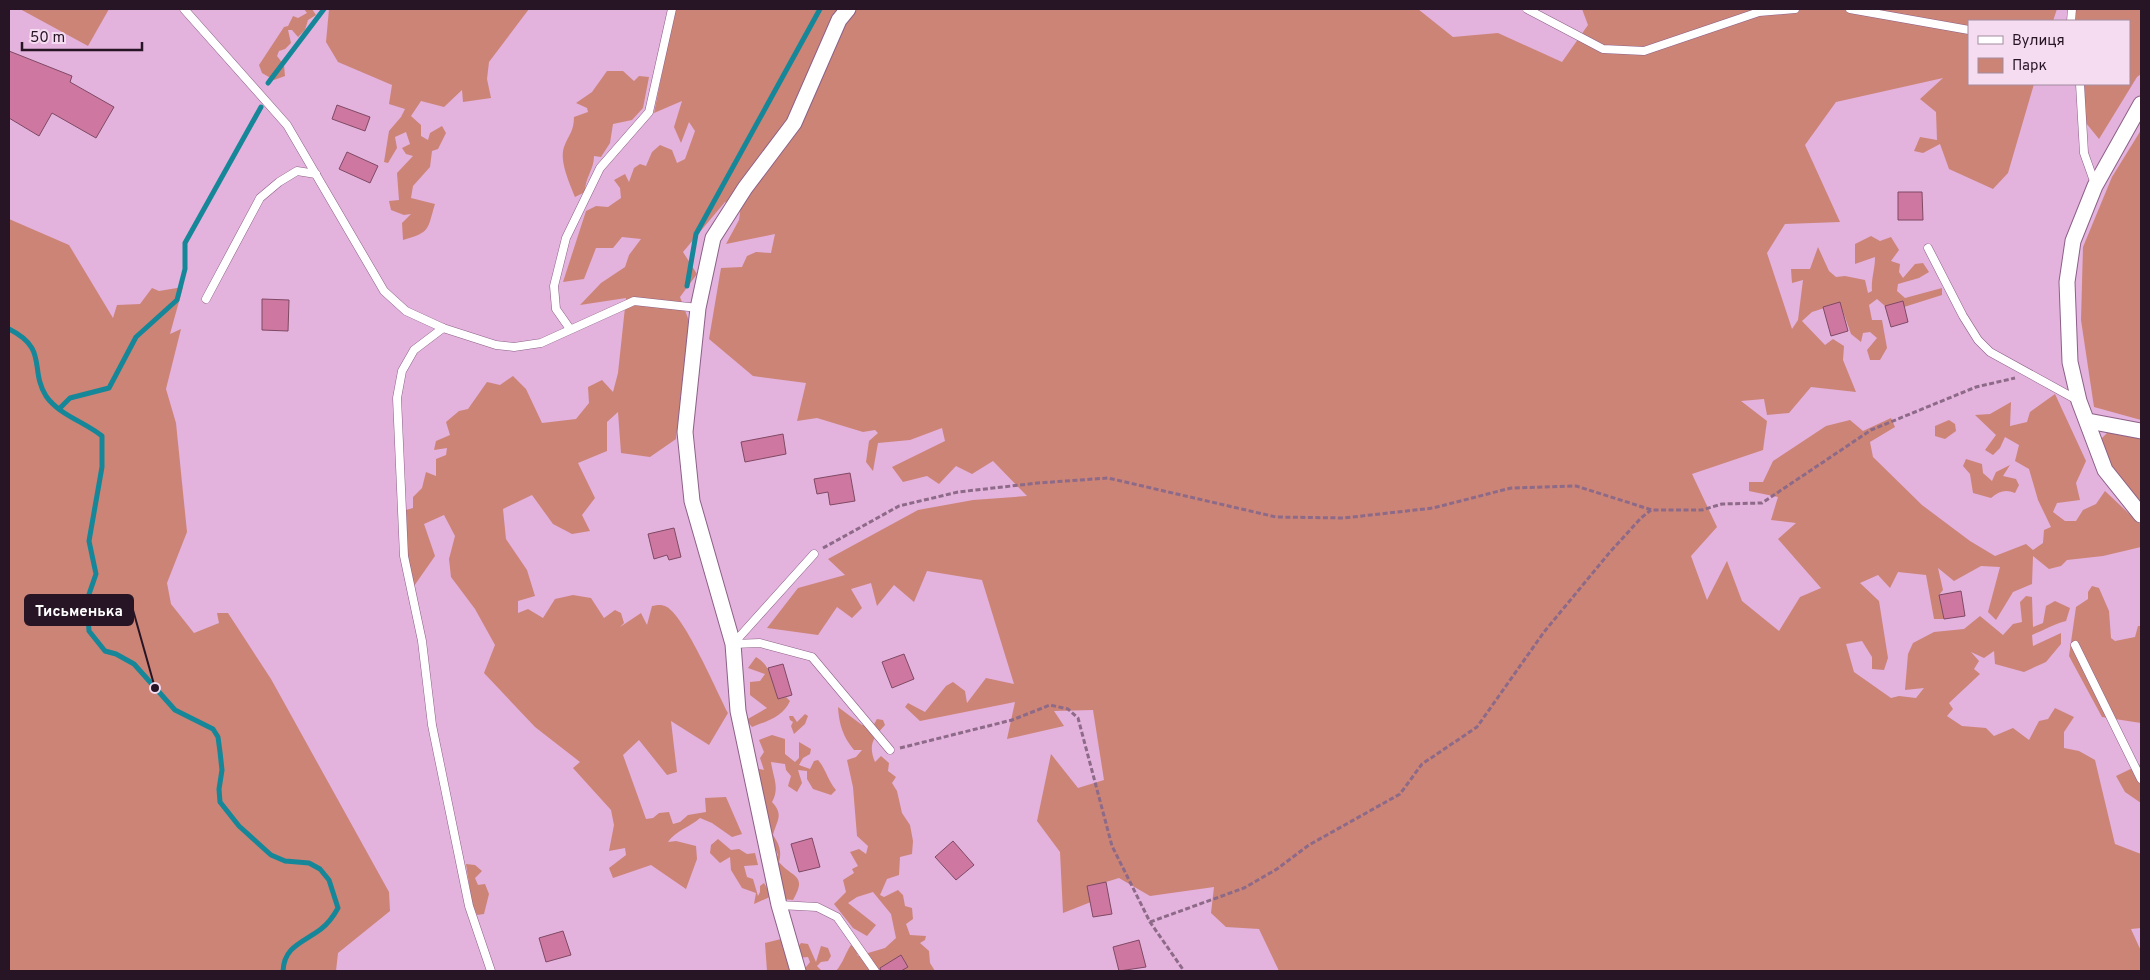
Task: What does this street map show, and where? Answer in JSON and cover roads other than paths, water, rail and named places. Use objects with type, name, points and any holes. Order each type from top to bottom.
[{"type":"street","points":[[798,971],[779,905],[738,711],[733,644],[692,501],[685,432],[698,308],[713,238],[745,188],[794,123],[839,20],[848,9]]},
{"type":"street","points":[[2141,104],[2095,186],[2073,241],[2067,282],[2070,362],[2079,401],[2105,470],[2141,515]]},
{"type":"street","points":[[2088,421],[2141,431]]},
{"type":"lane","points":[[184,9],[287,125],[384,291],[406,311],[443,328],[496,345],[514,347],[541,343],[634,300],[698,308]]},
{"type":"lane","points":[[570,330],[556,309],[554,286],[566,238],[600,168],[649,112],[672,9]]},
{"type":"lane","points":[[1527,9],[1603,49],[1644,50],[1759,12],[1795,9]]},
{"type":"lane","points":[[1850,9],[1968,30]]},
{"type":"lane","points":[[2080,85],[2084,153],[2095,186]]},
{"type":"lane","points":[[206,299],[260,198],[296,171],[316,174]]},
{"type":"lane","points":[[1928,248],[1963,316],[1978,340],[1990,352],[2079,401]]},
{"type":"lane","points":[[443,328],[414,350],[402,371],[397,398],[404,556],[422,642],[432,725],[467,896],[491,971]]},
{"type":"lane","points":[[733,644],[814,554]]},
{"type":"lane","points":[[733,644],[760,642],[812,657],[890,750]]},
{"type":"lane","points":[[2075,645],[2141,779]]},
{"type":"lane","points":[[779,905],[816,907],[837,917],[875,971]]},
{"type":"waterway","points":[[268,83],[324,9]]},
{"type":"waterway","points":[[687,286],[696,234],[820,9]]},
{"type":"waterway","points":[[59,409],[70,398],[109,388],[136,337],[177,300],[185,269],[185,243],[261,107]]},
{"type":"waterway","points":[[9,329],[29,344],[34,352],[41,386],[51,403],[102,436],[102,467],[89,541],[96,574],[87,600],[89,631],[105,651],[116,654],[134,664],[175,710],[213,729],[218,737],[222,770],[219,789],[220,802],[239,826],[271,855],[285,861],[309,863],[320,869],[329,880],[338,908],[324,927],[291,950],[284,963],[283,971]]},
{"type":"place","name":"Тисьменька","points":[[155,688]]}]
